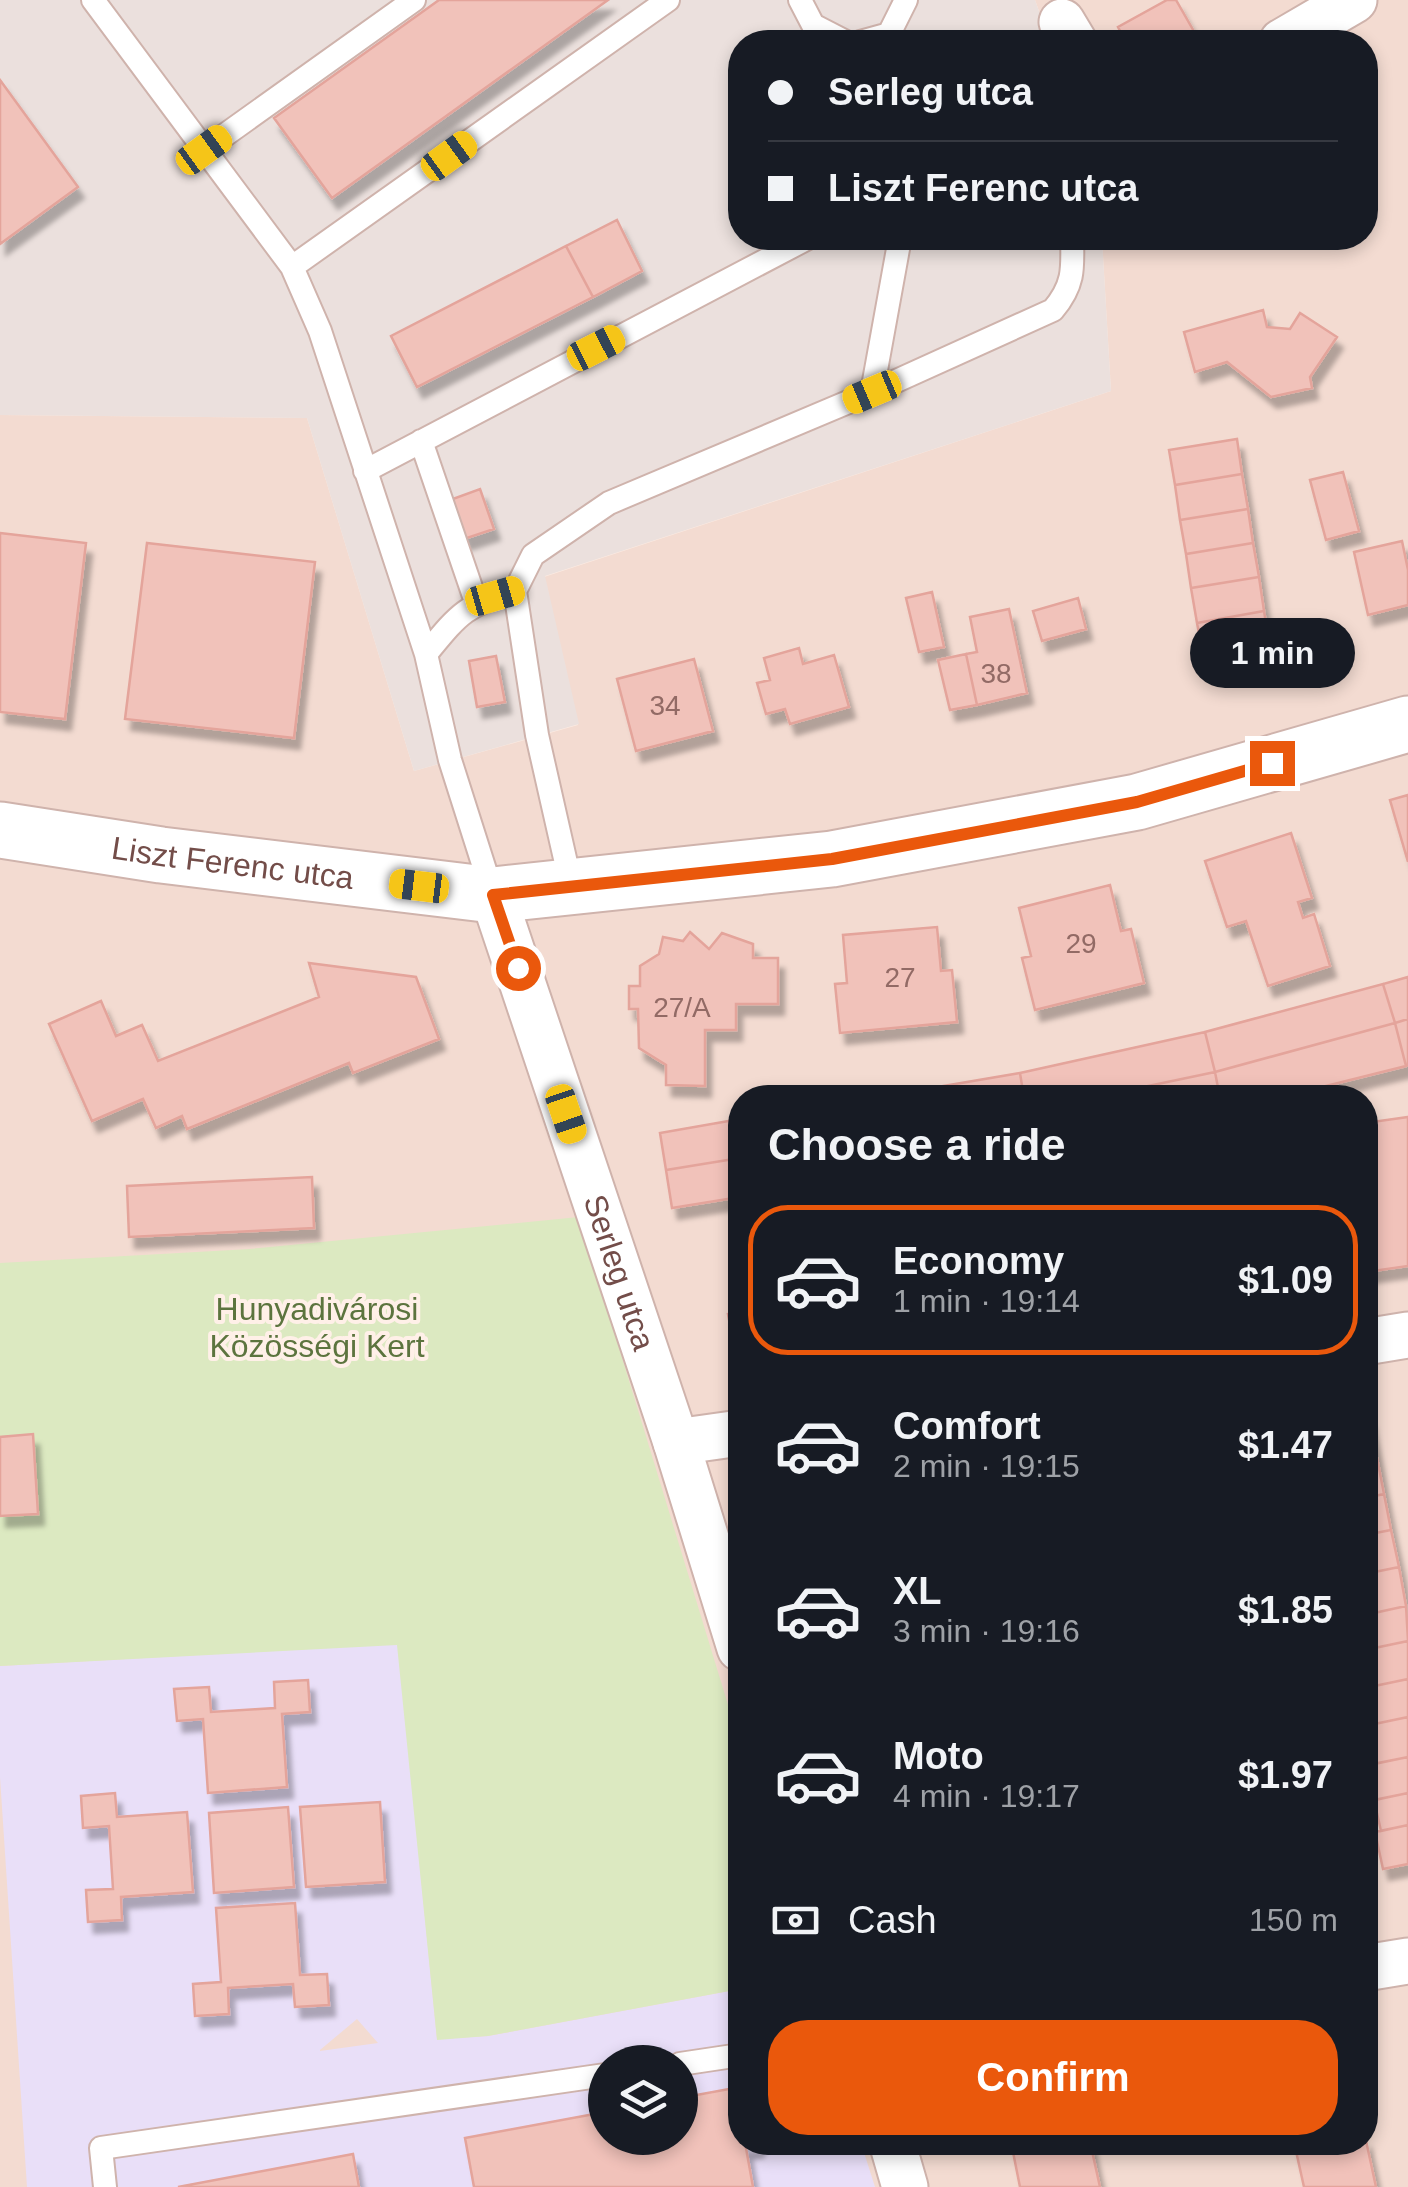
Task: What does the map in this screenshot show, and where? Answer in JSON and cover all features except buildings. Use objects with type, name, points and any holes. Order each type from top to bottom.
[{"type":"street","points":[[1303,30],[1354,0]]},
{"type":"street","name":"Liszt Ferenc utca","points":[[0,830],[161,856],[493,895],[832,859],[1137,802],[1408,724]]},
{"type":"street","name":"Serleg utca","points":[[493,895],[728,1609]]},
{"type":"street","points":[[1378,1340],[1408,1336]]},
{"type":"street","points":[[676,1442],[728,1435]]},
{"type":"street","points":[[1378,1966],[1408,1961]]},
{"type":"street","points":[[896,2155],[905,2187]]},
{"type":"lane","points":[[93,0],[292,267],[320,331],[426,654],[450,760],[493,895]]},
{"type":"lane","points":[[204,150],[414,0]]},
{"type":"lane","points":[[292,267],[668,0]]},
{"type":"lane","points":[[800,0],[813,25],[823,30]]},
{"type":"lane","points":[[891,30],[906,0]]},
{"type":"lane","points":[[364,470],[785,250]]},
{"type":"lane","points":[[872,392],[898,250]]},
{"type":"lane","points":[[571,886],[537,736],[515,591],[533,555],[609,503],[872,392],[1053,310],[1068,292],[1072,250]]},
{"type":"lane","points":[[421,441],[476,602]]},
{"type":"lane","points":[[426,654],[476,602],[515,591]]},
{"type":"lane","points":[[698,2061],[728,2057]]},
{"type":"lane","points":[[105,2187],[101,2148],[588,2077]]},
{"type":"shaded area","points":[[0,0],[1035,0],[1046,30],[728,30],[728,250],[1103,250],[1111,391],[545,576],[579,724],[414,771],[307,418],[0,415]]},
{"type":"shaded area","points":[[1035,0],[1408,0],[1408,2187],[0,2187],[0,415],[307,418],[414,771],[578,725],[544,577],[1111,391],[1103,250],[1378,250],[1378,30],[1046,30]]},
{"type":"shaded area","points":[[398,1644],[437,2039],[488,2036],[728,1991],[728,2155],[865,2155],[875,2187],[27,2187],[0,1777],[0,1666]],"holes":[[[357,2019],[378,2043],[320,2051]]]},
{"type":"green space","name":"Hunyadivárosi Közösségi Kert","points":[[579,1217],[728,1705],[728,1991],[488,2036],[437,2040],[397,1645],[0,1666],[0,1263],[250,1249]]},
{"type":"route","points":[[518,968],[493,895],[832,859],[1137,802],[1272,763]]}]
